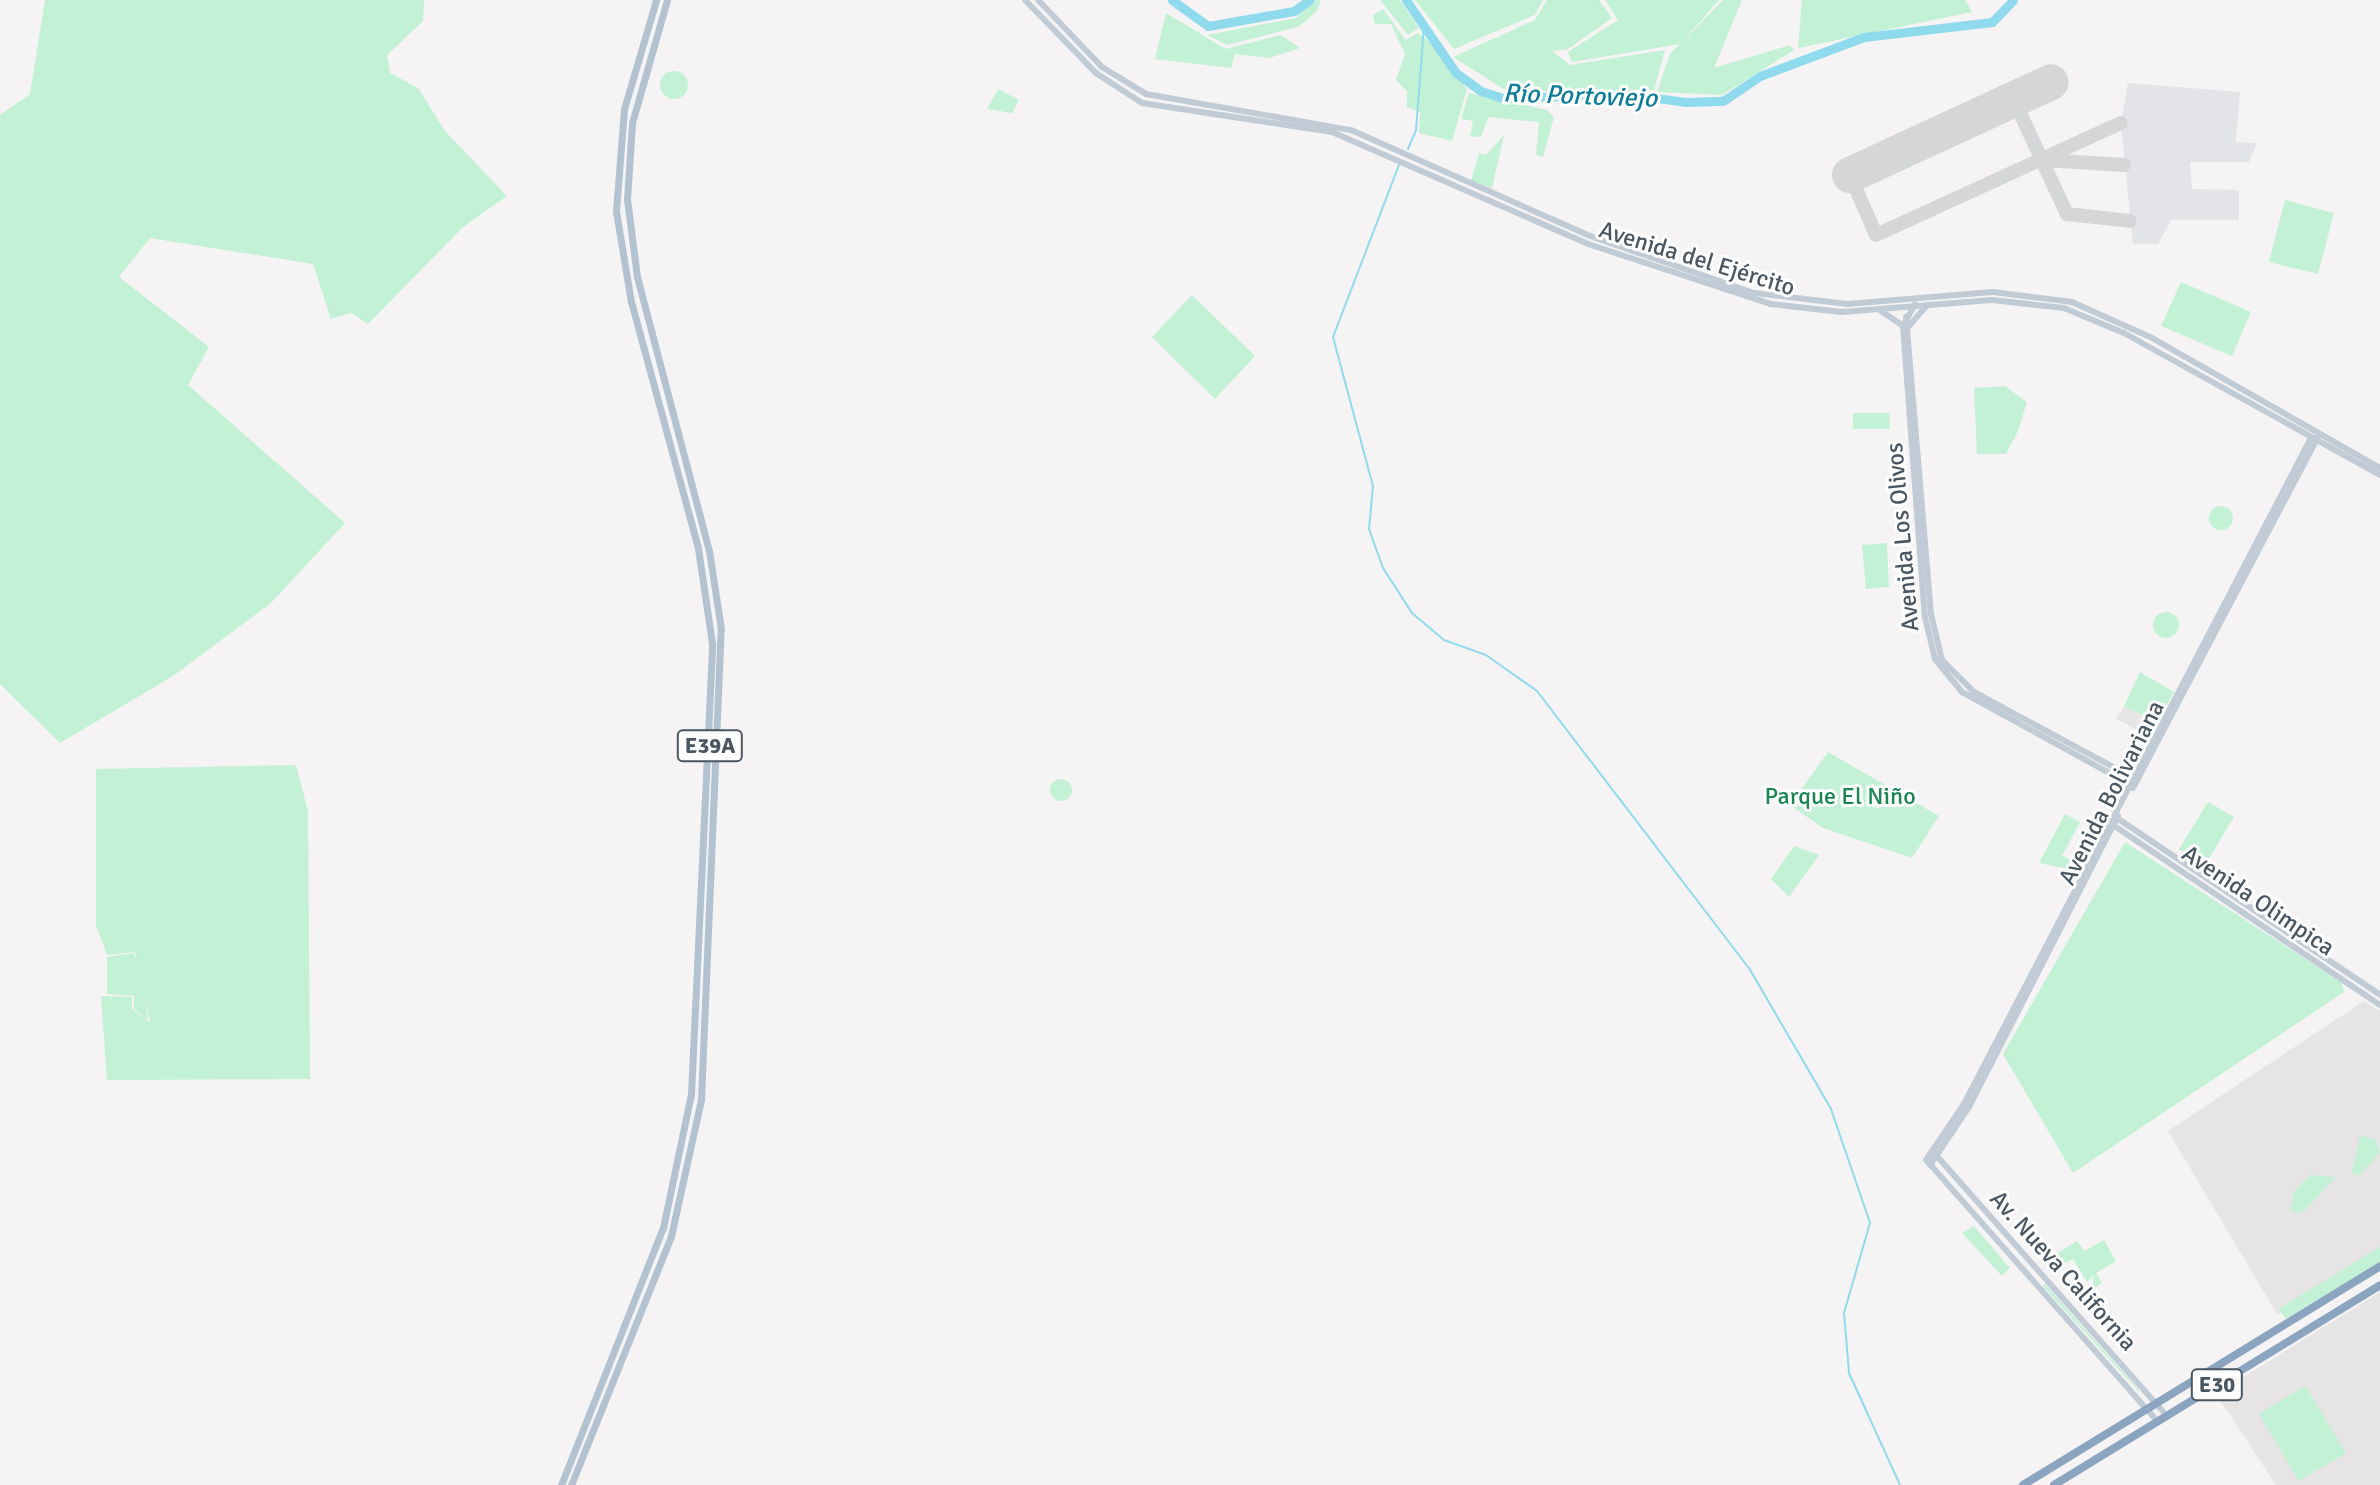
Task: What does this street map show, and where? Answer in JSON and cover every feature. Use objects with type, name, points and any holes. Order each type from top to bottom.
[{"type":"highway","name":"E30","points":[[2023,1485],[2380,1266]]},
{"type":"highway","name":"E30","points":[[2054,1485],[2380,1285]]},
{"type":"main road","name":"E39A","points":[[561,1485],[663,1228],[691,1094],[712,643],[700,559],[631,302],[616,211],[620,129],[656,0]]},
{"type":"main road","name":"E39A","points":[[571,1485],[671,1236],[695,1146],[703,1070],[721,629],[709,551],[637,277],[627,199],[635,108],[667,0]]},
{"type":"street","name":"Avenida del Ejército","points":[[1025,0],[1096,73],[1142,103],[1332,132],[1588,244],[1750,299],[1809,311],[1913,306]]},
{"type":"street","name":"Avenida del Ejército","points":[[1038,0],[1102,67],[1146,94],[1351,130],[1577,231],[1754,293],[1823,303],[2020,301],[2086,315],[2380,468]]},
{"type":"street","points":[[1874,310],[1906,326],[1929,300]]},
{"type":"street","name":"Avenida Los Olivos","points":[[1929,300],[1913,306],[1906,317],[1906,326],[1931,614],[1942,660],[1974,692],[2133,782]]},
{"type":"street","points":[[1887,301],[1898,307],[1906,317]]},
{"type":"street","name":"Avenida del Ejército","points":[[2315,436],[2380,475]]},
{"type":"street","name":"Avenida Bolivariana","points":[[1928,1162],[1964,1104],[2315,436]]},
{"type":"street","name":"Avenida Bolivariana","points":[[1934,1153],[2116,827],[2133,782]]},
{"type":"street","name":"Avenida Olimpica","points":[[2117,818],[2380,995]]},
{"type":"street","name":"Avenida Olimpica","points":[[2116,827],[2380,1005]]},
{"type":"street","name":"Av. Nueva California","points":[[1934,1153],[2167,1416]]},
{"type":"street","name":"Av. Nueva California","points":[[1928,1162],[2158,1422]]},
{"type":"shaded area","points":[[2128,83],[2240,92],[2236,142],[2257,143],[2249,162],[2190,162],[2192,189],[2239,190],[2239,220],[2171,220],[2158,244],[2133,244],[2121,123]]},
{"type":"shaded area","points":[[2124,706],[2154,722],[2147,735],[2116,719]]},
{"type":"shaded area","points":[[2364,1001],[2380,1011],[2380,1251],[2277,1314],[2168,1131]]},
{"type":"shaded area","points":[[2380,1292],[2380,1485],[2276,1485],[2216,1394]]},
{"type":"green space","points":[[45,0],[424,0],[423,21],[387,55],[390,73],[418,88],[445,131],[507,196],[463,227],[368,324],[351,313],[331,319],[313,264],[150,238],[119,277],[209,347],[188,385],[345,523],[271,603],[173,676],[60,743],[0,684],[0,115],[30,94]]},
{"type":"green space","points":[[1314,0],[1321,0],[1317,11],[1298,27],[1227,45],[1207,35],[1296,18]]},
{"type":"green space","points":[[1380,0],[1400,0],[1419,28],[1408,35]]},
{"type":"green space","points":[[1415,0],[1543,0],[1535,15],[1454,49]]},
{"type":"green space","points":[[1547,0],[1599,0],[1612,18],[1568,49],[1552,51],[1570,65],[1665,50],[1654,90],[1507,91],[1453,57],[1535,20]]},
{"type":"green space","points":[[1605,0],[1719,0],[1680,44],[1572,62],[1568,52],[1618,20]]},
{"type":"green space","points":[[1723,0],[1742,0],[1714,68],[1790,45],[1794,50],[1722,95],[1657,92],[1670,54]]},
{"type":"green space","points":[[1802,0],[1965,0],[1972,12],[1798,48]]},
{"type":"green space","points":[[1383,9],[1406,40],[1418,33],[1431,43],[1467,89],[1452,141],[1419,133],[1420,112],[1407,107],[1407,91],[1396,80],[1405,54],[1391,24],[1375,24],[1373,15]]},
{"type":"green space","points":[[1166,13],[1226,49],[1281,35],[1300,48],[1269,58],[1235,54],[1231,68],[1155,59]]},
{"type":"green space","points":[[674,71],[684,75],[688,85],[684,95],[674,99],[664,95],[660,85],[664,75]]},
{"type":"green space","points":[[998,89],[1019,100],[1012,113],[987,109]]},
{"type":"green space","points":[[1469,93],[1547,110],[1554,117],[1543,157],[1536,155],[1539,122],[1488,117],[1481,137],[1470,136],[1473,121],[1461,119]]},
{"type":"green space","points":[[1504,135],[1492,188],[1471,181],[1479,153],[1486,155]]},
{"type":"green space","points":[[2285,200],[2334,213],[2318,274],[2269,262]]},
{"type":"green space","points":[[2181,282],[2251,312],[2232,356],[2161,326]]},
{"type":"green space","points":[[1192,295],[1255,356],[1215,399],[1152,337]]},
{"type":"green space","points":[[2005,386],[2027,402],[2018,431],[2006,454],[1977,454],[1974,388]]},
{"type":"green space","points":[[1853,413],[1889,413],[1890,429],[1853,429]]},
{"type":"green space","points":[[2221,506],[2230,509],[2233,518],[2230,527],[2221,530],[2212,527],[2209,518],[2212,509]]},
{"type":"green space","points":[[1887,543],[1889,587],[1866,589],[1862,545]]},
{"type":"green space","points":[[2166,612],[2175,616],[2179,625],[2175,634],[2166,638],[2157,634],[2153,625],[2157,616]]},
{"type":"green space","points":[[2140,672],[2174,692],[2156,722],[2124,706]]},
{"type":"green space","name":"Parque El Niño","points":[[1828,752],[1939,816],[1912,858],[1823,828],[1790,805]]},
{"type":"green space","points":[[296,765],[308,811],[310,1079],[107,1080],[101,996],[132,997],[132,1009],[150,1022],[135,952],[107,955],[96,925],[96,769]]},
{"type":"green space","points":[[1057,779],[1065,779],[1072,790],[1065,801],[1057,801],[1050,794],[1050,786]]},
{"type":"green space","points":[[2208,802],[2234,817],[2205,865],[2179,849]]},
{"type":"green space","points":[[2065,814],[2080,822],[2062,856],[2080,864],[2077,871],[2039,863]]},
{"type":"green space","points":[[2125,842],[2341,982],[2344,992],[2073,1173],[2003,1054]]},
{"type":"green space","points":[[1794,846],[1819,855],[1789,897],[1771,879]]},
{"type":"green space","points":[[134,953],[142,974],[148,1020],[134,1009],[134,996],[107,994],[107,957]]},
{"type":"green space","points":[[2360,1136],[2375,1139],[2380,1152],[2360,1175],[2352,1174]]},
{"type":"green space","points":[[2310,1175],[2336,1177],[2302,1213],[2290,1211],[2293,1193]]},
{"type":"green space","points":[[1974,1226],[2010,1268],[2002,1276],[1962,1233]]},
{"type":"green space","points":[[2104,1240],[2116,1261],[2096,1273],[2102,1283],[2092,1290],[2094,1275],[2087,1282],[2073,1259],[2052,1271],[2043,1262],[2077,1241],[2084,1251]]},
{"type":"green space","points":[[2380,1247],[2380,1262],[2286,1319],[2278,1309]]},
{"type":"green space","points":[[2045,1284],[2139,1390],[2139,1392],[2043,1286]]},
{"type":"green space","points":[[2305,1386],[2346,1453],[2299,1481],[2259,1414]]},
{"type":"waterway","name":"Río Portoviejo","points":[[1172,0],[1208,26],[1294,11],[1309,0]]},
{"type":"waterway","name":"Río Portoviejo","points":[[1406,0],[1456,73],[1481,91],[1502,98],[1628,94],[1686,102],[1723,101],[1760,76],[1864,37],[1992,22],[2013,0]]},
{"type":"waterway","points":[[1408,149],[1416,130],[1424,26]]},
{"type":"waterway","points":[[1399,165],[1333,337],[1373,486],[1369,529],[1383,568],[1412,613],[1444,640],[1486,655],[1537,691],[1749,968],[1831,1109],[1870,1223],[1844,1313],[1849,1373],[1900,1485]]},
{"type":"taxiway","points":[[2014,100],[2067,214],[2130,221]]},
{"type":"taxiway","points":[[1850,175],[1876,235],[2121,123]]},
{"type":"taxiway","points":[[2046,160],[2124,165]]},
{"type":"runway","points":[[1850,175],[2051,82]]}]
